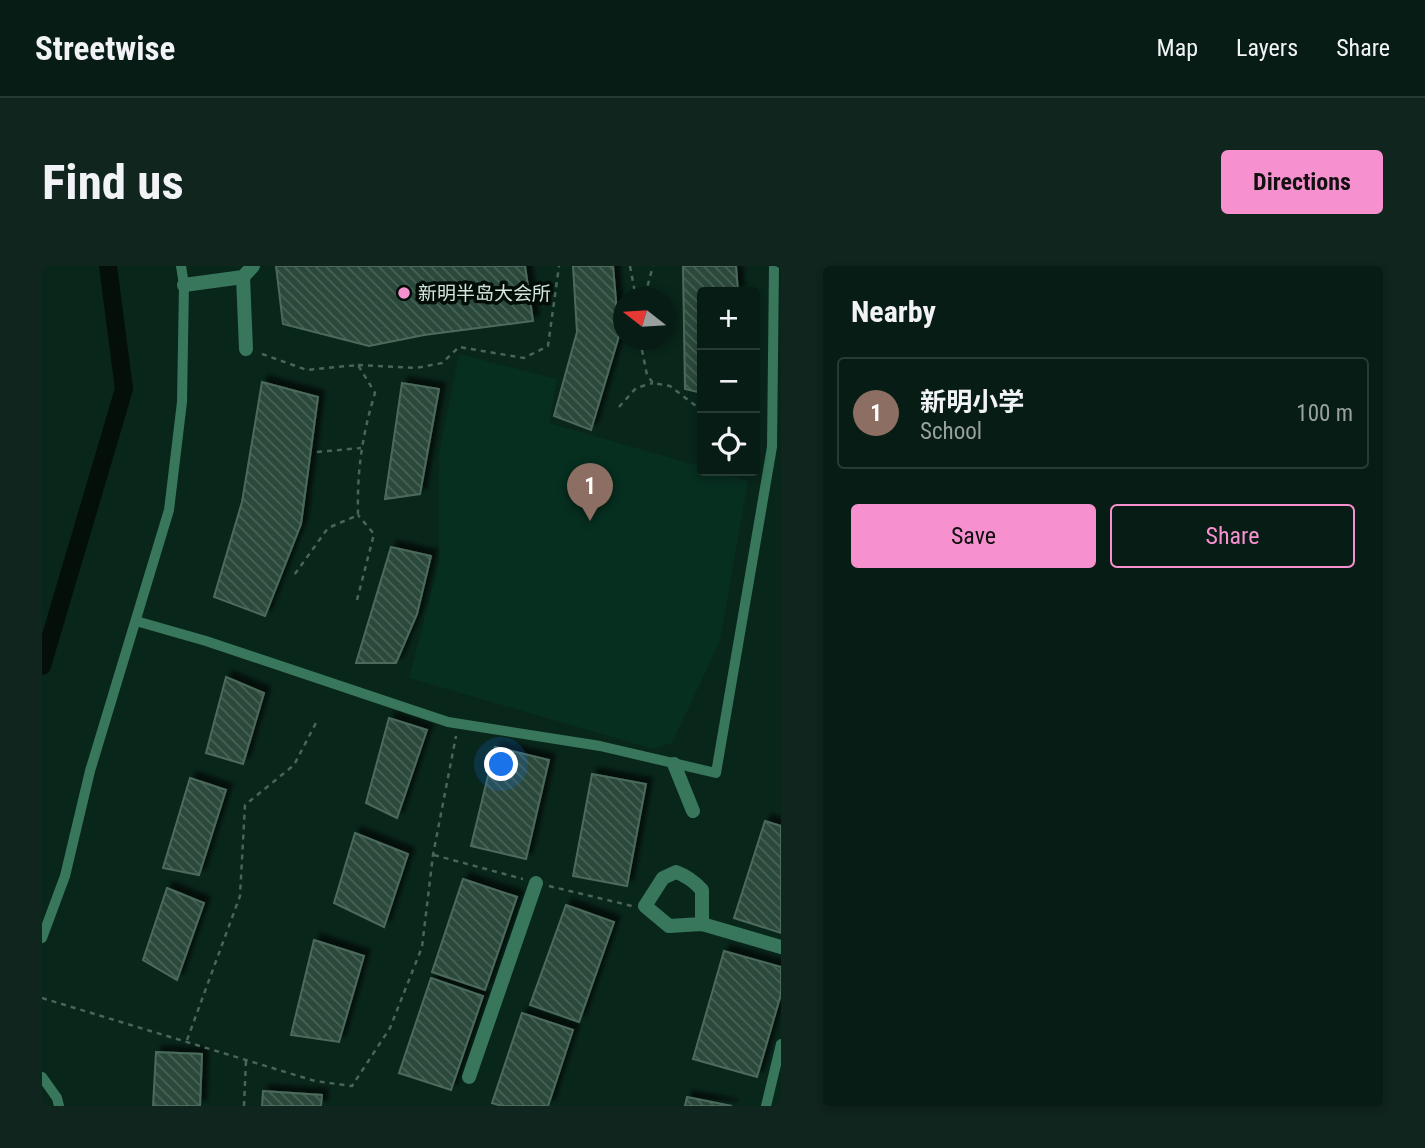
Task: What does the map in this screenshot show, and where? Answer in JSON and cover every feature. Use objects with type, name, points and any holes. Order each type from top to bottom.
[{"type":"street","points":[[184,285],[248,271],[246,349]]},
{"type":"street","points":[[674,764],[693,811]]},
{"type":"street","points":[[702,924],[702,890],[694,881],[676,872],[663,878],[645,906],[669,926],[702,924],[781,947]]},
{"type":"street","points":[[469,1077],[536,883]]},
{"type":"lane","points":[[42,938],[65,876],[90,771],[169,510],[182,402],[184,285],[181,266]]},
{"type":"lane","points":[[136,621],[206,641],[459,724],[600,746],[716,774],[772,447],[774,266]]},
{"type":"lane","points":[[766,1106],[781,1044]]},
{"type":"lane","points":[[42,1077],[57,1098],[59,1106]]},
{"type":"path","points":[[246,349],[307,370],[358,365],[416,368],[442,363],[460,347],[524,358],[548,346],[559,266]]},
{"type":"path","points":[[630,266],[634,287]]},
{"type":"path","points":[[647,287],[653,266]]},
{"type":"path","points":[[642,350],[647,375],[653,383]]},
{"type":"path","points":[[357,600],[374,534],[358,515],[358,474],[364,429],[375,393],[358,365]]},
{"type":"path","points":[[620,407],[636,388],[653,383],[670,386],[697,406]]},
{"type":"path","points":[[317,452],[361,448]]},
{"type":"path","points":[[292,578],[328,528],[358,515]]},
{"type":"path","points":[[187,1041],[240,896],[245,805],[294,765],[318,719]]},
{"type":"path","points":[[42,998],[315,1081],[352,1086],[390,1028],[422,947],[433,855],[459,724]]},
{"type":"path","points":[[244,1106],[246,1059]]},
{"type":"shaded area","points":[[459,354],[557,379],[549,423],[697,466],[697,476],[731,476],[748,481],[720,641],[672,743],[653,749],[409,678],[439,562],[439,454]]},
{"type":"building","name":"新明半岛大会所","points":[[276,266],[525,266],[533,321],[424,335],[369,346],[283,324]]},
{"type":"building","points":[[573,266],[613,266],[615,350],[591,430],[554,416],[577,332]]},
{"type":"building","points":[[683,266],[736,266],[738,287],[697,287],[697,392],[685,389]]},
{"type":"building","points":[[262,382],[318,397],[301,524],[265,616],[214,597],[242,502]]},
{"type":"building","points":[[402,383],[439,389],[420,494],[385,499]]},
{"type":"building","points":[[391,547],[431,556],[417,614],[396,663],[356,663]]},
{"type":"building","points":[[226,677],[264,693],[243,764],[206,753]]},
{"type":"building","points":[[389,718],[427,730],[397,818],[366,803]]},
{"type":"building","points":[[495,747],[549,760],[526,859],[471,846]]},
{"type":"building","points":[[592,774],[646,784],[627,886],[573,876]]},
{"type":"building","points":[[190,778],[226,790],[199,875],[163,868]]},
{"type":"building","points":[[765,821],[781,826],[781,933],[734,918]]},
{"type":"building","points":[[355,833],[408,854],[384,927],[334,903]]},
{"type":"building","points":[[463,879],[517,897],[485,990],[432,972]]},
{"type":"building","points":[[167,888],[204,903],[177,980],[143,960]]},
{"type":"building","points":[[566,905],[614,922],[579,1022],[530,1005]]},
{"type":"building","points":[[314,940],[364,956],[339,1042],[291,1035]]},
{"type":"building","points":[[724,951],[781,967],[781,994],[757,1077],[693,1059]]},
{"type":"building","points":[[431,978],[483,996],[451,1090],[399,1073]]},
{"type":"building","points":[[522,1013],[573,1030],[548,1106],[502,1106],[492,1103]]},
{"type":"building","points":[[156,1052],[202,1054],[200,1106],[153,1106]]},
{"type":"building","points":[[263,1091],[322,1095],[321,1106],[262,1106]]},
{"type":"building","points":[[687,1097],[732,1106],[685,1106]]},
{"type":"waterway","points":[[42,666],[124,389],[108,266]]},
{"type":"place","name":"新明半岛大会所","points":[[404,293]]},
{"type":"place","name":"新明小学","points":[[590,521]]}]
